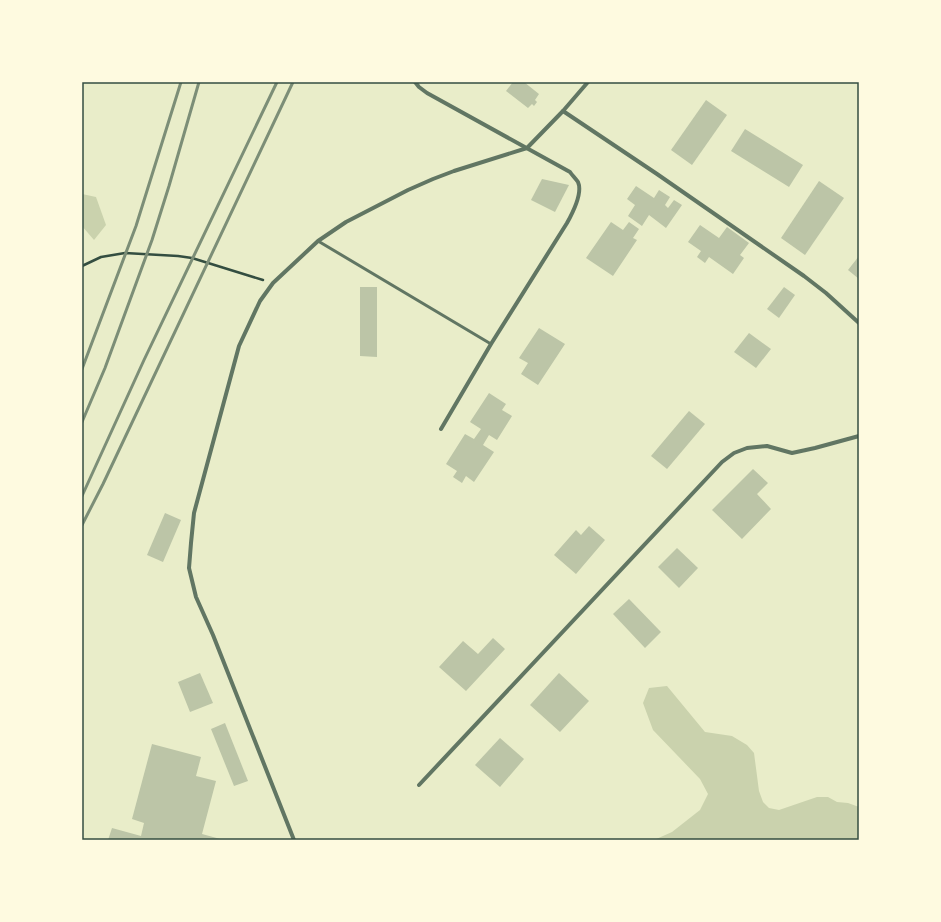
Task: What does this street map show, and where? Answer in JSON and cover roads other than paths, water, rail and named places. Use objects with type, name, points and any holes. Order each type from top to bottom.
[{"type":"street","points":[[415,82],[419,87],[427,92],[570,172],[579,183],[579,193],[575,208],[567,223],[491,344],[441,429]]},
{"type":"street","points":[[294,840],[216,642],[196,597],[189,568],[190,543],[194,513],[239,346],[260,301],[273,283],[318,241],[346,222],[408,190],[454,171],[527,148],[563,111],[588,82]]},
{"type":"street","points":[[563,111],[658,174],[804,276],[826,293],[859,324]]},
{"type":"street","points":[[419,785],[722,462],[734,453],[747,448],[767,446],[792,453],[859,437]]},
{"type":"lane","points":[[318,241],[491,344]]},
{"type":"railway","points":[[82,369],[136,226],[181,82]]},
{"type":"railway","points":[[82,422],[105,368],[152,240],[199,82]]},
{"type":"railway","points":[[82,496],[144,360],[277,82]]},
{"type":"railway","points":[[82,525],[103,484],[293,82]]}]
